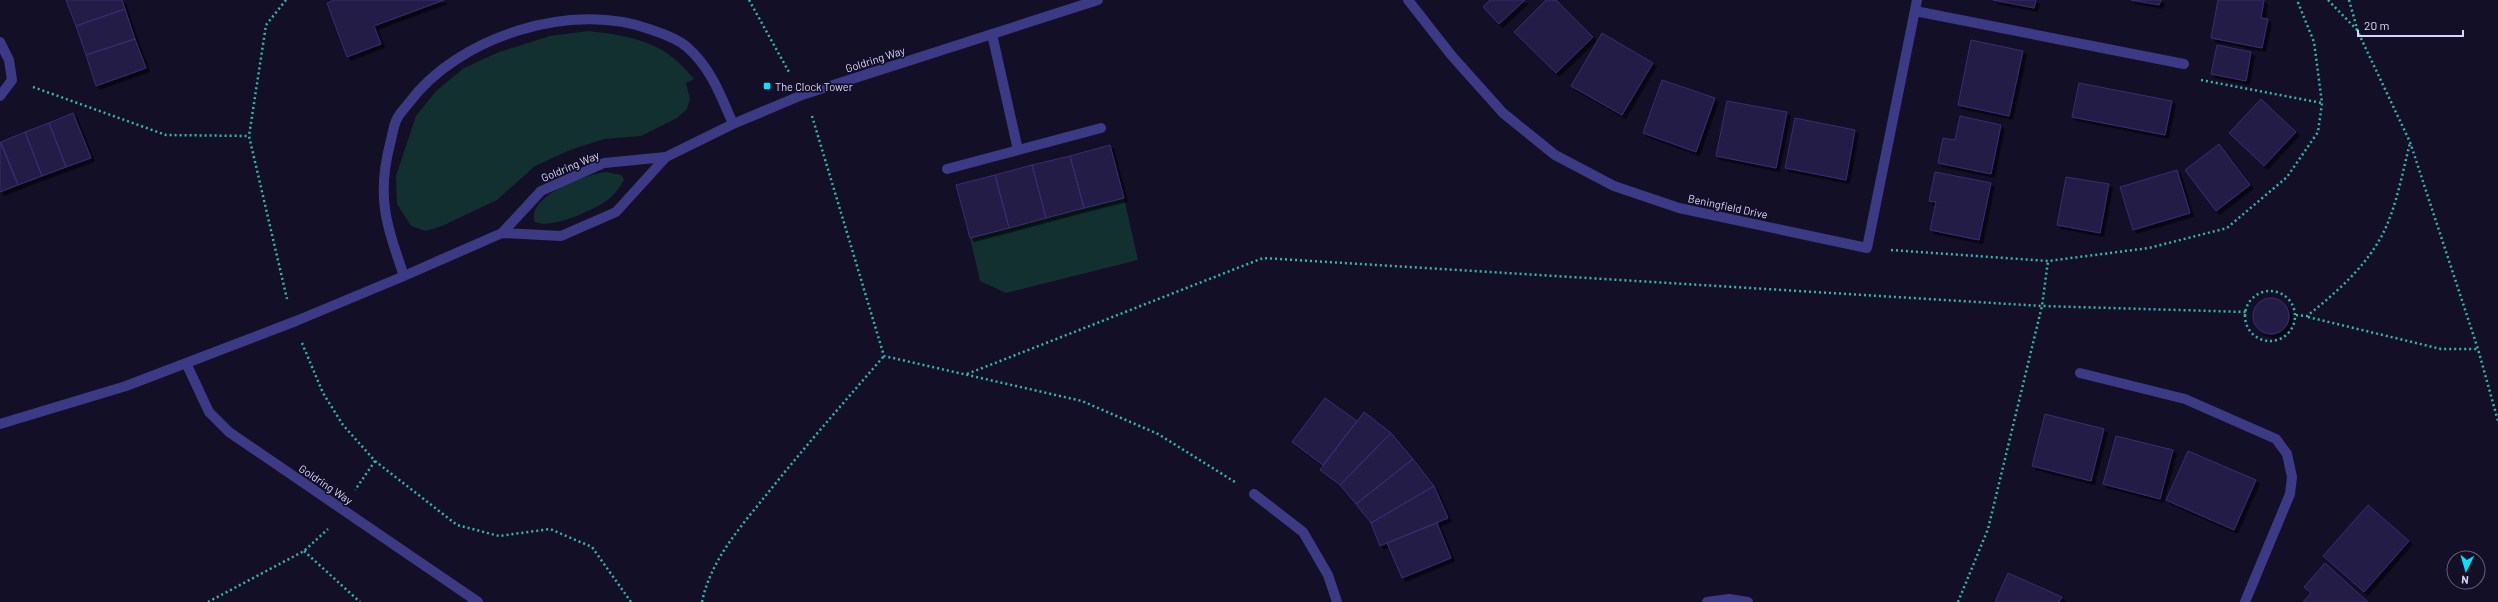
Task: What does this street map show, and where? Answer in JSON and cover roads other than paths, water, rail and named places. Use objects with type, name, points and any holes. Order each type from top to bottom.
[{"type":"street","name":"Goldring Way","points":[[0,424],[119,388],[186,363],[296,321],[502,234],[541,191],[604,163],[666,157],[733,124],[802,95],[1098,0]]},
{"type":"street","name":"Beningfield Drive","points":[[1408,0],[1452,56],[1503,113],[1555,155],[1614,186],[1679,208],[1867,248],[1915,11]]},
{"type":"street","points":[[1917,0],[1915,11],[2184,64]]},
{"type":"street","points":[[404,276],[386,224],[382,186],[396,120],[416,92],[438,71],[500,37],[570,19],[601,19],[643,26],[665,35],[687,47],[711,74],[733,124]]},
{"type":"street","points":[[992,34],[1018,150]]},
{"type":"street","points":[[0,42],[9,60],[12,80],[0,96]]},
{"type":"street","points":[[947,169],[1101,128]]},
{"type":"street","name":"Goldring Way","points":[[502,234],[561,236],[616,212],[666,157]]},
{"type":"street","name":"Goldring Way","points":[[186,363],[209,412],[228,432],[478,602]]},
{"type":"street","points":[[2080,373],[2185,399],[2276,439],[2287,454],[2292,477],[2290,494],[2245,602]]},
{"type":"street","points":[[1254,494],[1303,532],[1328,575],[1337,602]]},
{"type":"street","points":[[1707,602],[1729,598],[1748,602]]},
{"type":"place","name":"The Clock Tower","points":[[767,86]]}]
